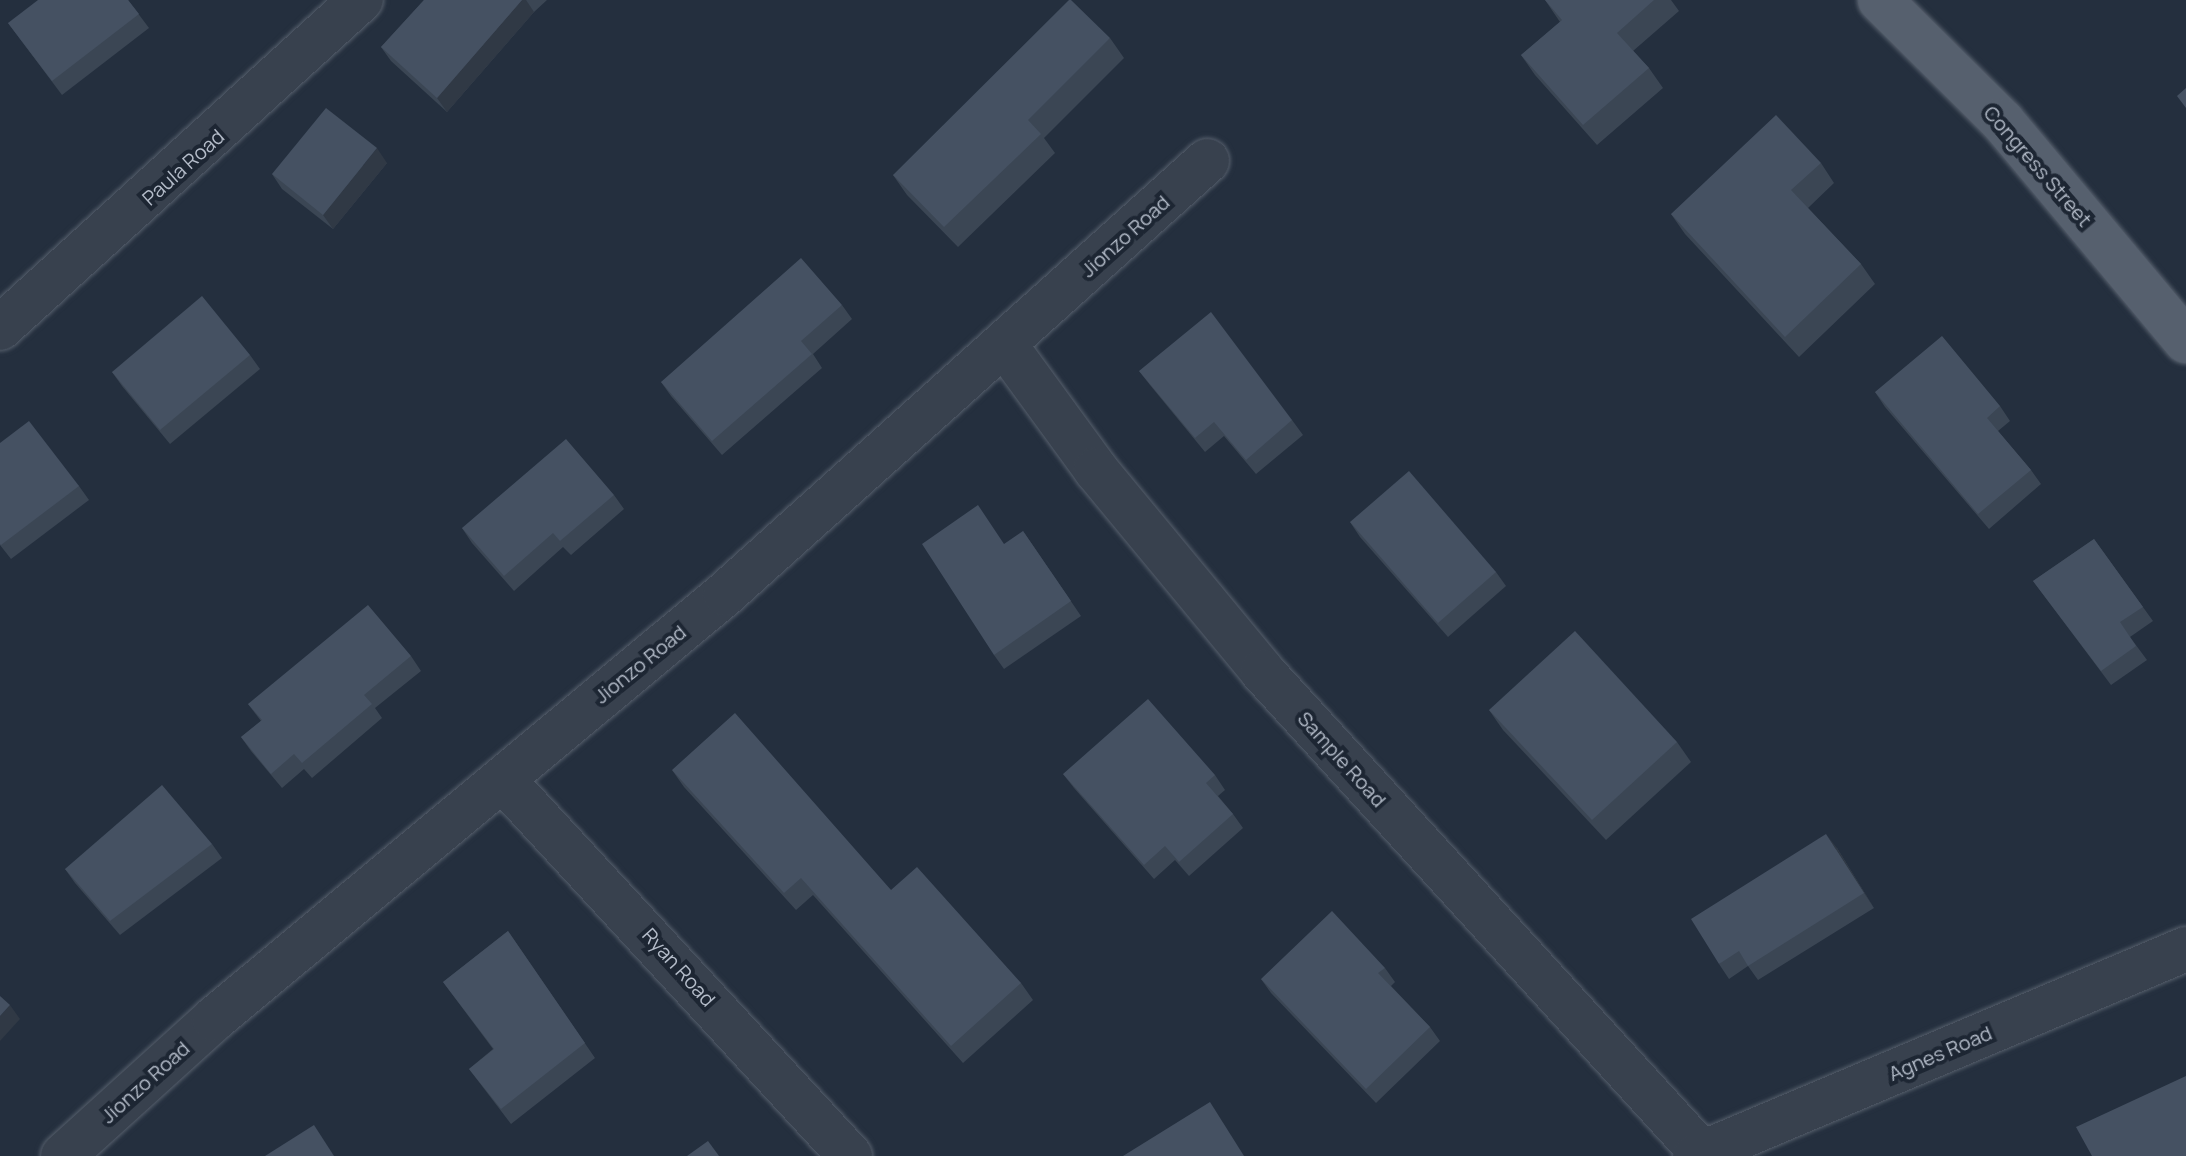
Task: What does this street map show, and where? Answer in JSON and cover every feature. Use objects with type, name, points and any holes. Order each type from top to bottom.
[{"type":"main road","name":"Congress Street","points":[[1880,0],[2002,121],[2186,341]]},
{"type":"street","name":"Paula Road","points":[[0,328],[361,0]]},
{"type":"street","name":"Jionzo Road","points":[[63,1156],[214,1019],[505,782],[725,594],[934,399],[1005,345],[1207,161]]},
{"type":"street","name":"Sample Road","points":[[1005,345],[1096,470],[1262,671],[1698,1155]]},
{"type":"street","name":"Ryan Road","points":[[505,782],[850,1156]]},
{"type":"street","name":"Agnes Road","points":[[1698,1155],[2186,949]]},
{"type":"building","points":[[38,0],[128,0],[139,14],[52,81],[8,23]]},
{"type":"building","points":[[424,0],[522,0],[437,98],[381,47]]},
{"type":"building","points":[[1069,0],[1110,38],[1028,120],[1041,134],[944,227],[893,175]]},
{"type":"building","points":[[1545,0],[1654,0],[1617,33],[1649,68],[1583,125],[1521,55],[1562,20]]},
{"type":"building","points":[[2186,88],[2186,108],[2177,96]]},
{"type":"building","points":[[326,108],[377,148],[323,215],[272,174]]},
{"type":"building","points":[[1776,115],[1821,163],[1791,190],[1861,264],[1785,337],[1671,214]]},
{"type":"building","points":[[801,258],[842,305],[801,341],[812,354],[712,441],[661,382]]},
{"type":"building","points":[[202,296],[250,355],[160,430],[112,372]]},
{"type":"building","points":[[1211,312],[1292,420],[1246,460],[1214,422],[1195,438],[1139,371]]},
{"type":"building","points":[[1942,336],[2000,406],[1987,418],[2031,470],[1978,514],[1875,392]]},
{"type":"building","points":[[29,421],[79,486],[1,545],[0,443]]},
{"type":"building","points":[[566,439],[614,495],[560,541],[553,533],[504,576],[462,528]]},
{"type":"building","points":[[1409,471],[1496,572],[1438,623],[1350,522]]},
{"type":"building","points":[[978,505],[1004,544],[1023,531],[1071,601],[994,655],[922,544]]},
{"type":"building","points":[[2094,539],[2143,607],[2120,622],[2136,646],[2101,671],[2033,581]]},
{"type":"building","points":[[368,605],[411,656],[364,695],[372,704],[302,763],[294,754],[271,774],[241,737],[262,720],[248,704]]},
{"type":"building","points":[[1575,631],[1677,742],[1592,820],[1489,710]]},
{"type":"building","points":[[1148,699],[1215,775],[1206,783],[1233,814],[1179,862],[1165,846],[1144,865],[1063,774]]},
{"type":"building","points":[[735,713],[891,890],[917,867],[1021,983],[951,1046],[801,878],[784,893],[672,770]]},
{"type":"building","points":[[162,785],[212,844],[110,921],[65,869]]},
{"type":"building","points":[[1826,834],[1864,893],[1748,966],[1739,951],[1719,964],[1691,919]]},
{"type":"building","points":[[1332,911],[1385,968],[1378,973],[1430,1027],[1366,1089],[1261,979]]},
{"type":"building","points":[[508,931],[585,1043],[501,1109],[469,1069],[494,1049],[443,982]]},
{"type":"building","points":[[0,996],[10,1005],[0,1016]]},
{"type":"building","points":[[2186,1076],[2186,1156],[2092,1156],[2076,1127]]},
{"type":"building","points":[[1210,1102],[1244,1156],[1123,1156]]},
{"type":"building","points":[[314,1125],[334,1156],[265,1156]]},
{"type":"building","points":[[708,1141],[719,1156],[687,1156]]}]
